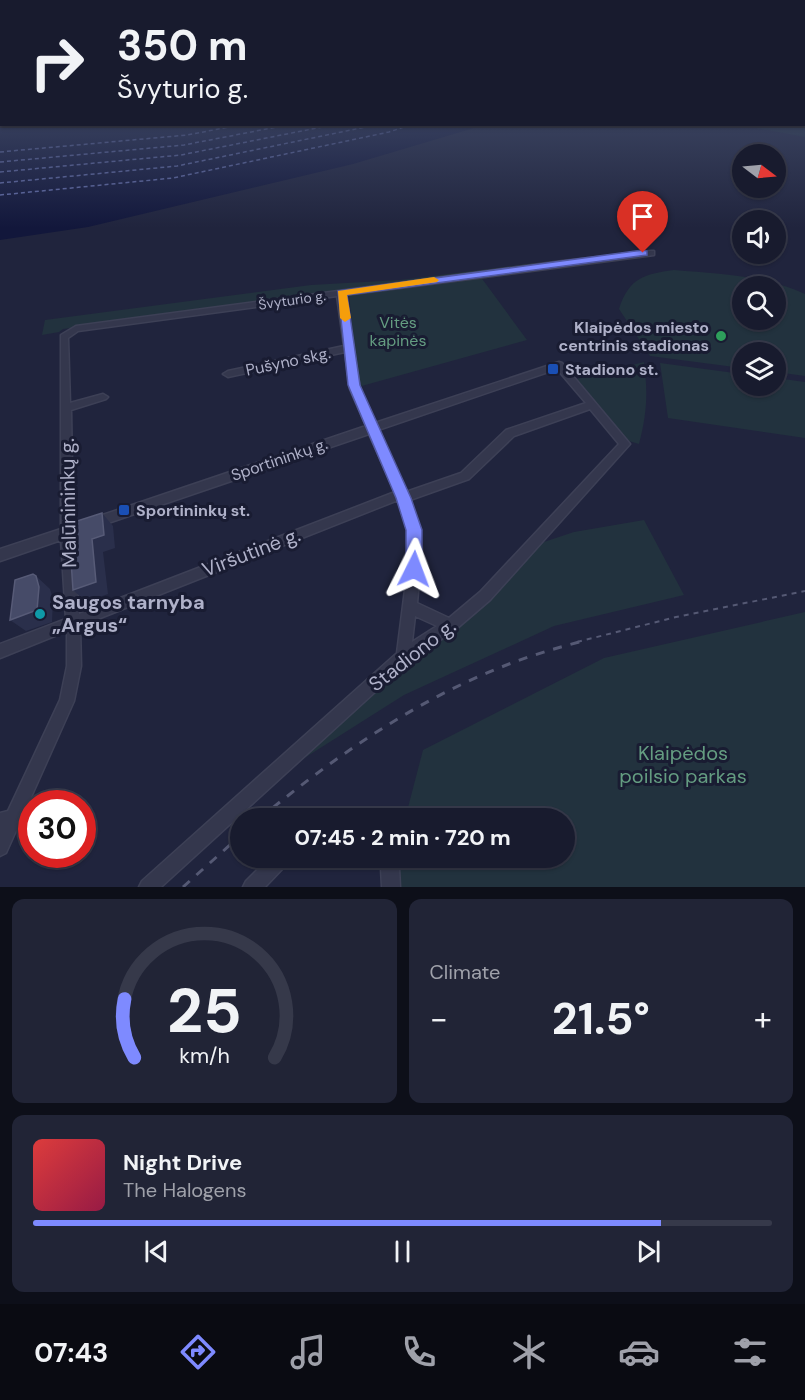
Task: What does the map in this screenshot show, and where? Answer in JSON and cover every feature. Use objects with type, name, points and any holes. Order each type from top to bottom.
[{"type":"street","name":"Švyturio g.","points":[[76,329],[651,253]]},
{"type":"street","points":[[341,293],[354,385],[402,496],[416,541],[404,656]]},
{"type":"street","name":"Malūnininkų g.","points":[[0,847],[6,820],[67,701],[74,679],[74,621],[68,569],[64,338],[76,329]]},
{"type":"street","name":"Pušyno skg.","points":[[228,375],[349,348]]},
{"type":"street","name":"Sportininkų g.","points":[[0,555],[559,365]]},
{"type":"street","name":"Stadiono g.","points":[[148,887],[404,656],[450,625],[486,596],[625,444],[559,365]]},
{"type":"street","points":[[67,408],[103,397]]},
{"type":"street","points":[[402,496],[465,476],[510,433],[592,405]]},
{"type":"street","name":"Viršutinė g.","points":[[0,651],[402,496]]},
{"type":"street","points":[[410,607],[450,625]]},
{"type":"street","points":[[252,887],[271,868]]},
{"type":"street","points":[[390,868],[391,887]]},
{"type":"green space","points":[[535,263],[536,265],[63,329],[42,335],[45,320],[311,285],[400,280]]},
{"type":"green space","name":"Klaipėdos miesto centrinis stadionas","points":[[674,270],[741,276],[732,276],[732,330],[786,330],[786,287],[805,294],[805,376],[786,373],[786,342],[732,342],[732,367],[650,356],[619,309],[628,290],[639,279]]},
{"type":"green space","name":"Vitės kapinės","points":[[480,276],[527,340],[358,387],[349,294]]},
{"type":"green space","points":[[644,362],[646,403],[639,444],[629,441],[577,379]]},
{"type":"green space","points":[[660,363],[732,373],[732,396],[786,396],[786,379],[805,382],[805,438],[668,418]]},
{"type":"green space","points":[[644,520],[684,595],[554,626],[404,695],[295,764],[391,675],[476,611],[541,543],[574,532]]},
{"type":"green space","name":"Klaipėdos poilsio parkas","points":[[805,612],[805,887],[397,887],[398,868],[575,868],[575,808],[408,808],[423,750],[604,658]]},
{"type":"water","points":[[0,145],[415,145],[353,164],[88,227],[0,240]]},
{"type":"building","points":[[102,513],[104,535],[92,539],[96,582],[73,590],[70,545],[76,543],[74,522]]},
{"type":"building","points":[[33,574],[36,576],[39,587],[37,610],[10,620],[15,580]]},
{"type":"ferry route","points":[[0,152],[73,145]]},
{"type":"ferry route","points":[[0,162],[180,145]]},
{"type":"ferry route","points":[[0,172],[181,155],[229,145]]},
{"type":"ferry route","points":[[0,183],[177,166],[277,145]]},
{"type":"ferry route","points":[[0,195],[173,178],[326,145]]},
{"type":"railway","points":[[577,642],[676,617],[805,591]]},
{"type":"railway","points":[[273,808],[345,753],[438,696],[513,662],[583,641]]},
{"type":"railway","points":[[183,887],[230,845]]},
{"type":"slow traffic","points":[[345,318],[341,293],[434,280]]},
{"type":"place","name":"Klaipėdos miesto centrinis stadionas","points":[[721,336]]},
{"type":"place","name":"Stadiono st.","points":[[553,369]]},
{"type":"place","name":"Sportininkų st.","points":[[124,510]]},
{"type":"place","name":"Saugos tarnyba „Argus“","points":[[40,614]]},
{"type":"route","points":[[414,569],[416,550],[414,530],[403,498],[355,389],[341,293],[643,253]]}]
